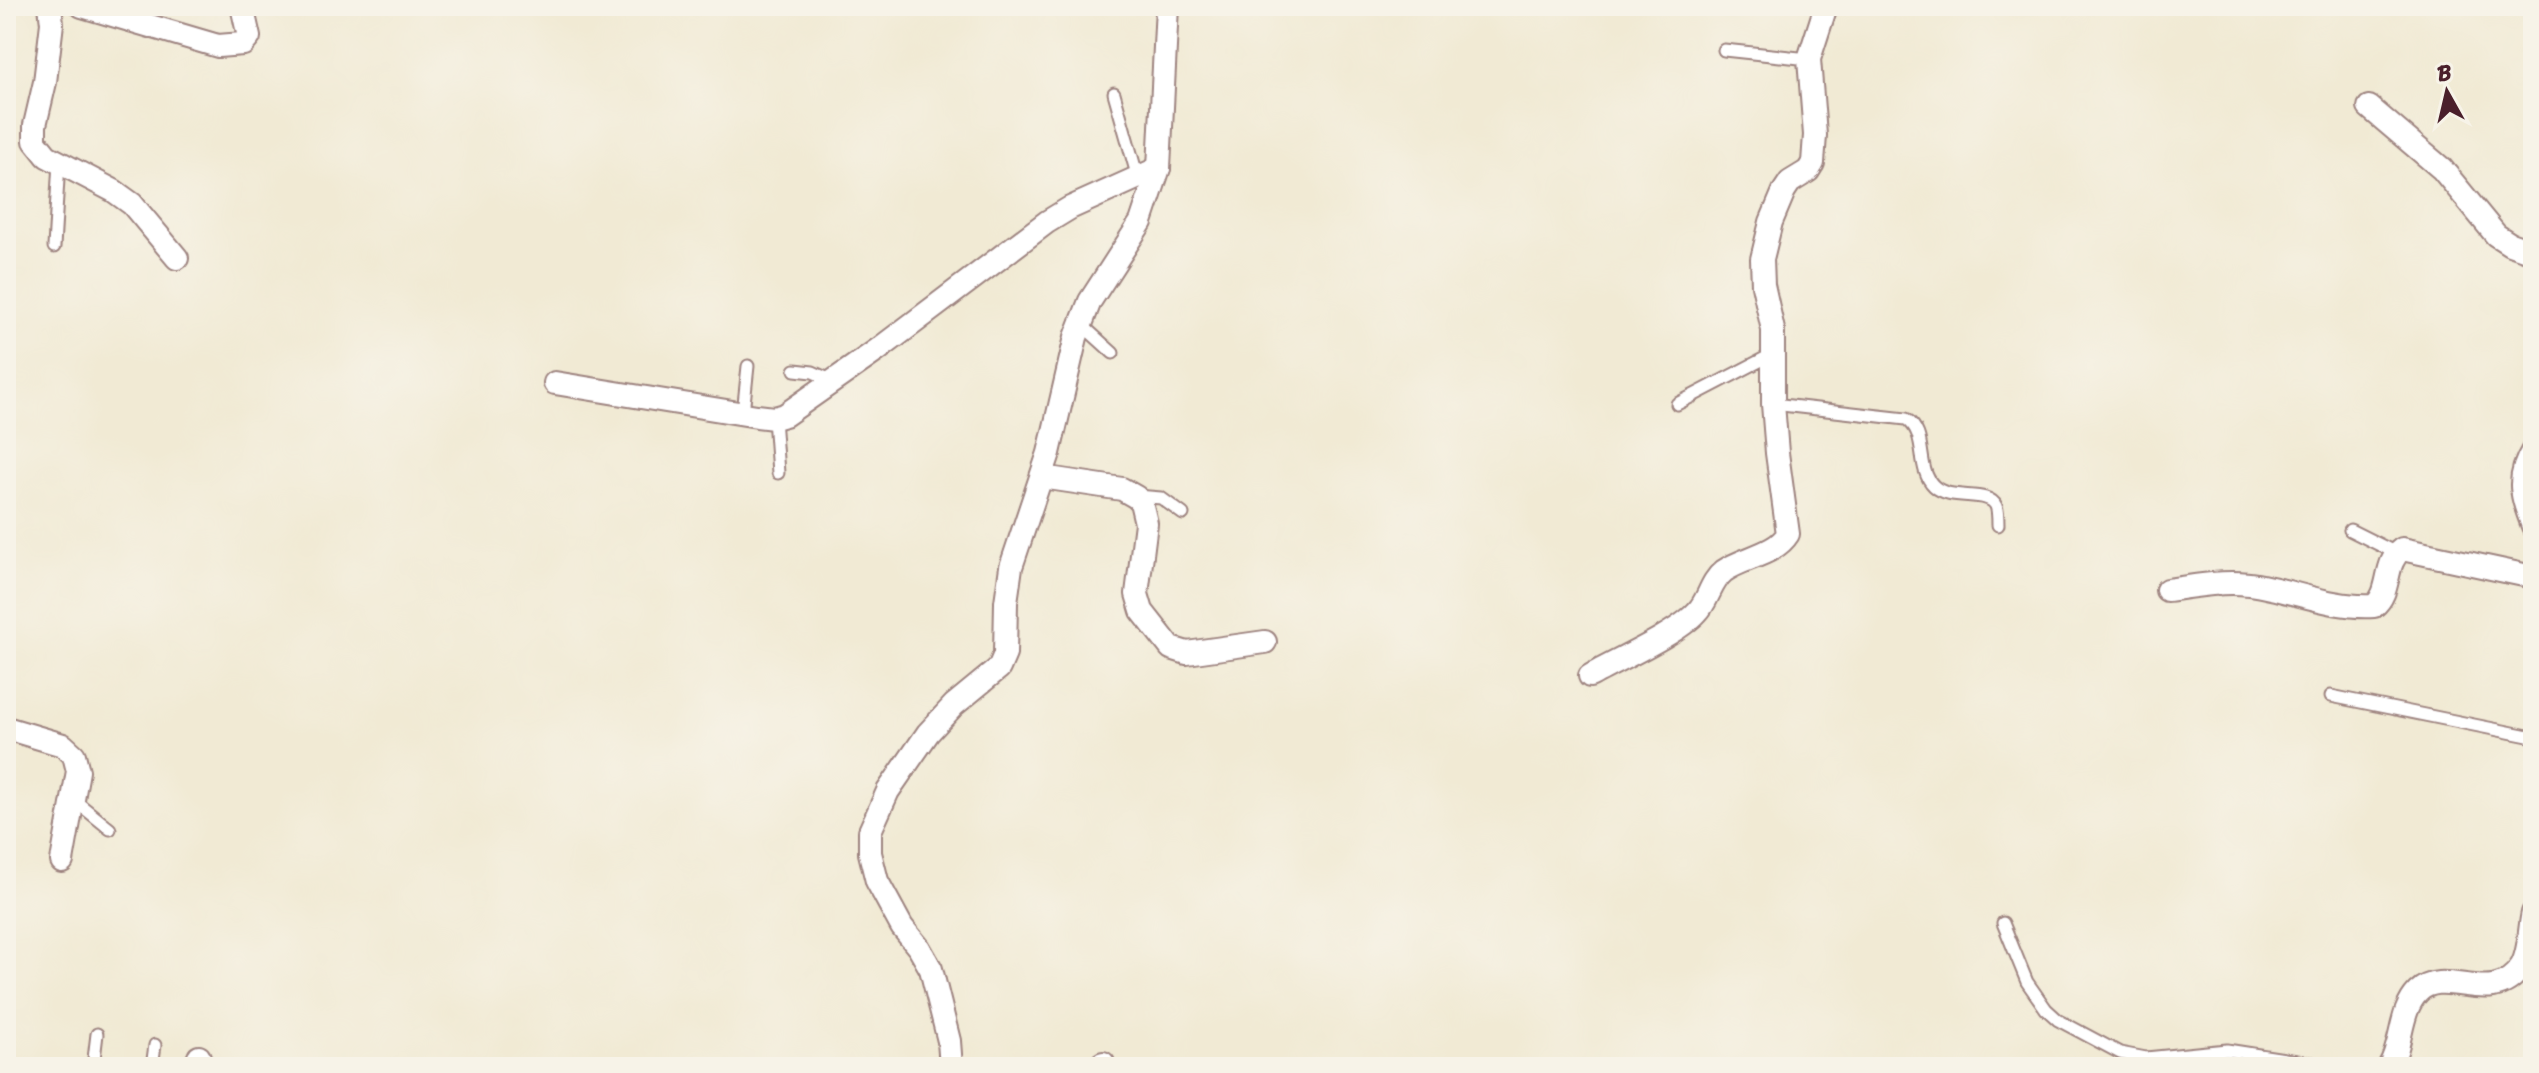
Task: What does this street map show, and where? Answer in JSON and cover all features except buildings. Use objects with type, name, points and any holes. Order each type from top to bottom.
[{"type":"street","points":[[50,6],[52,23],[35,141],[47,156],[114,191],[132,204],[177,258]]},
{"type":"street","points":[[82,6],[201,42],[232,46],[243,44],[249,37],[242,6]]},
{"type":"street","points":[[951,1067],[949,1041],[931,969],[902,927],[877,881],[870,853],[870,831],[888,791],[928,733],[954,705],[999,668],[1005,654],[1006,602],[1011,567],[1042,477],[1081,324],[1090,301],[1141,222],[1159,168],[1167,6]]},
{"type":"street","points":[[1590,676],[1685,623],[1700,610],[1716,579],[1726,570],[1782,544],[1788,534],[1781,496],[1773,404],[1773,330],[1763,285],[1762,259],[1771,222],[1784,191],[1813,163],[1815,135],[1809,59],[1826,6]]},
{"type":"street","points":[[2369,107],[2442,169],[2496,235],[2533,252]]},
{"type":"street","points":[[555,383],[774,418],[785,415],[1047,222],[1070,208],[1159,168]]},
{"type":"street","points":[[2533,450],[2525,463],[2521,497],[2533,526]]},
{"type":"street","points":[[1042,477],[1122,489],[1136,497],[1144,509],[1146,523],[1137,594],[1142,611],[1171,648],[1187,653],[1265,642]]},
{"type":"street","points":[[2167,590],[2230,583],[2251,584],[2370,607],[2377,604],[2382,596],[2396,553],[2406,549],[2533,577]]},
{"type":"street","points":[[6,728],[63,745],[74,755],[78,771],[62,861]]},
{"type":"street","points":[[2389,1067],[2408,1004],[2420,989],[2439,981],[2478,987],[2505,983],[2521,967],[2525,957],[2533,913]]},
{"type":"lane","points":[[1724,50],[1809,59]]},
{"type":"lane","points":[[1114,93],[1138,178]]},
{"type":"lane","points":[[54,247],[59,162]]},
{"type":"lane","points":[[1081,324],[1113,353]]},
{"type":"lane","points":[[1677,404],[1774,354]]},
{"type":"lane","points":[[743,413],[748,366]]},
{"type":"lane","points":[[795,370],[813,372],[834,381]]},
{"type":"lane","points":[[1773,404],[1906,419],[1918,434],[1924,466],[1936,489],[1950,495],[1989,498],[1995,504],[1998,525]]},
{"type":"lane","points":[[774,418],[778,473]]},
{"type":"lane","points":[[1136,497],[1161,498],[1183,514]]},
{"type":"lane","points":[[2350,530],[2396,553]]},
{"type":"lane","points":[[2331,696],[2533,737]]},
{"type":"lane","points":[[72,799],[110,829]]},
{"type":"lane","points":[[2003,923],[2027,982],[2046,1009],[2058,1020],[2120,1053],[2146,1058],[2227,1050],[2337,1067]]},
{"type":"lane","points":[[93,1067],[97,1034]]},
{"type":"lane","points":[[152,1067],[155,1045]]}]
